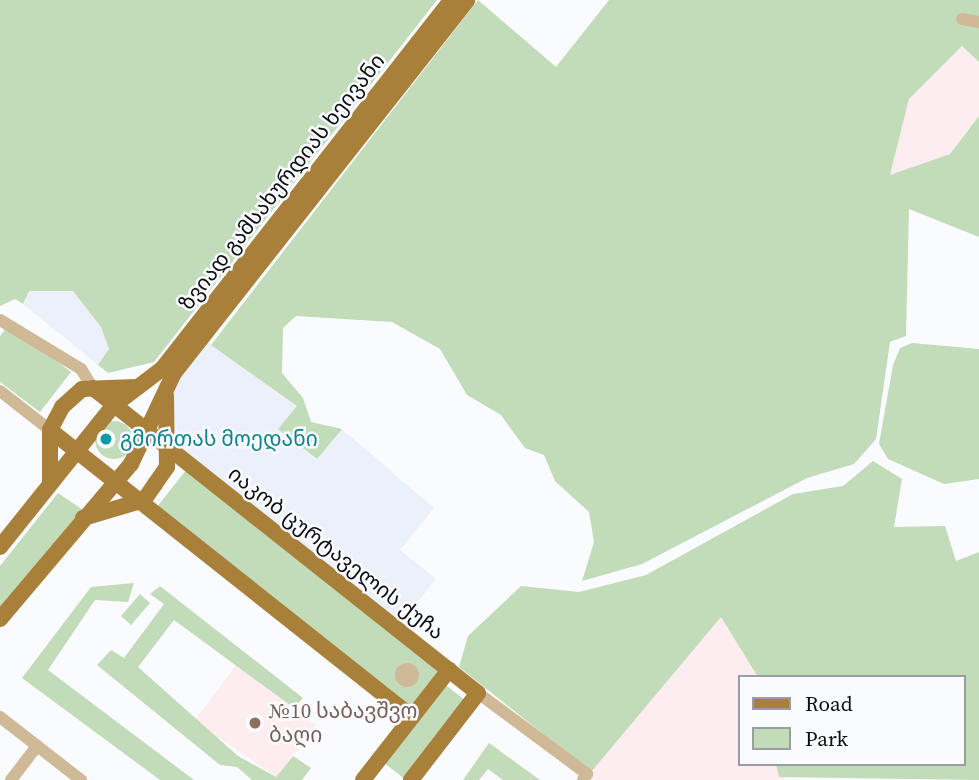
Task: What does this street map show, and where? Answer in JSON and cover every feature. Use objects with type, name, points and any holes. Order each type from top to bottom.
[{"type":"main road","name":"ზვიად გამსახურდიას ხეივანი","points":[[167,387],[420,49],[451,0]]},
{"type":"main road","name":"ზვიად გამსახურდიას ხეივანი","points":[[420,49],[467,0]]},
{"type":"main road","name":"ზვიად გამსახურდიას ხეივანი","points":[[142,385],[162,369],[395,82]]},
{"type":"main road","points":[[50,482],[50,430],[71,397],[93,388],[142,385]]},
{"type":"main road","points":[[0,547],[76,447],[113,406],[142,385]]},
{"type":"main road","points":[[0,620],[117,481],[147,432],[167,387]]},
{"type":"main road","points":[[83,519],[144,500],[167,467],[167,387]]},
{"type":"main road","points":[[93,388],[168,446]]},
{"type":"main road","points":[[50,430],[144,500],[412,717]]},
{"type":"main road","name":"იაკობ ცურტაველის ქუჩა","points":[[168,446],[478,693]]},
{"type":"main road","points":[[363,780],[449,670]]},
{"type":"main road","points":[[411,780],[478,693]]},
{"type":"street","points":[[962,19],[979,22]]},
{"type":"street","points":[[0,320],[81,369],[93,388]]},
{"type":"street","points":[[0,391],[50,430]]},
{"type":"street","points":[[478,693],[587,774],[583,780]]},
{"type":"street","points":[[0,717],[81,780]]},
{"type":"street","points":[[11,780],[37,746]]},
{"type":"shaded area","points":[[962,46],[979,62],[979,116],[950,154],[890,176],[909,99]]},
{"type":"shaded area","points":[[56,286],[73,291],[101,326],[109,349],[98,365],[23,304],[29,291]]},
{"type":"shaded area","points":[[202,338],[298,406],[278,429],[316,459],[342,429],[434,508],[400,550],[436,579],[401,623],[181,449],[170,400],[179,371]]},
{"type":"shaded area","points":[[721,616],[757,675],[738,675],[738,766],[777,766],[785,780],[592,780],[591,772]]},
{"type":"shaded area","name":"№10 საბავშვო ბაღი","points":[[236,665],[316,725],[276,777],[194,721]]},
{"type":"green space","points":[[0,0],[437,0],[154,362],[108,373],[98,365],[109,349],[101,327],[73,291],[29,291],[23,304],[15,299],[0,306]]},
{"type":"green space","points":[[478,0],[556,67],[609,0],[979,0],[979,62],[962,46],[909,99],[890,175],[950,154],[979,116],[979,237],[909,209],[906,336],[890,342],[876,439],[854,464],[807,478],[642,564],[582,581],[594,542],[589,512],[555,481],[544,455],[525,448],[501,415],[467,395],[440,349],[392,322],[296,316],[283,328],[282,373],[303,398],[311,422],[342,429],[317,459],[278,429],[297,406],[211,345]]},
{"type":"green space","points":[[9,324],[71,372],[40,412],[0,382],[0,336]]},
{"type":"green space","points":[[912,343],[979,349],[979,479],[944,484],[888,459],[879,444],[893,365],[900,348]]},
{"type":"green space","points":[[114,421],[128,426],[133,440],[128,454],[114,459],[100,454],[95,440],[100,426]]},
{"type":"green space","points":[[873,461],[902,479],[894,527],[945,526],[956,561],[979,552],[979,780],[779,777],[776,766],[965,766],[965,675],[757,675],[721,617],[591,772],[459,667],[468,636],[521,586],[579,592],[646,575],[793,494],[843,486]]},
{"type":"green space","points":[[187,469],[441,670],[412,709],[156,508]]},
{"type":"green space","points":[[58,493],[86,512],[0,615],[0,566]]},
{"type":"green space","points":[[134,583],[128,602],[95,600],[48,670],[194,780],[160,780],[22,678],[91,587]]},
{"type":"green space","points":[[160,586],[303,698],[294,708],[174,620],[138,667],[238,756],[276,777],[293,756],[311,768],[302,780],[252,780],[237,767],[220,765],[97,665],[111,650],[124,658],[164,604],[150,594]]},
{"type":"green space","points":[[140,594],[150,603],[131,625],[121,616]]},
{"type":"green space","points":[[443,683],[466,701],[406,780],[383,762]]},
{"type":"green space","points":[[489,743],[540,780],[503,780],[488,769],[479,780],[463,780]]},
{"type":"place","name":"გმირთას მოედანი","points":[[106,439]]},
{"type":"place","name":"№10 საბავშვო ბაღი","points":[[255,723]]}]
